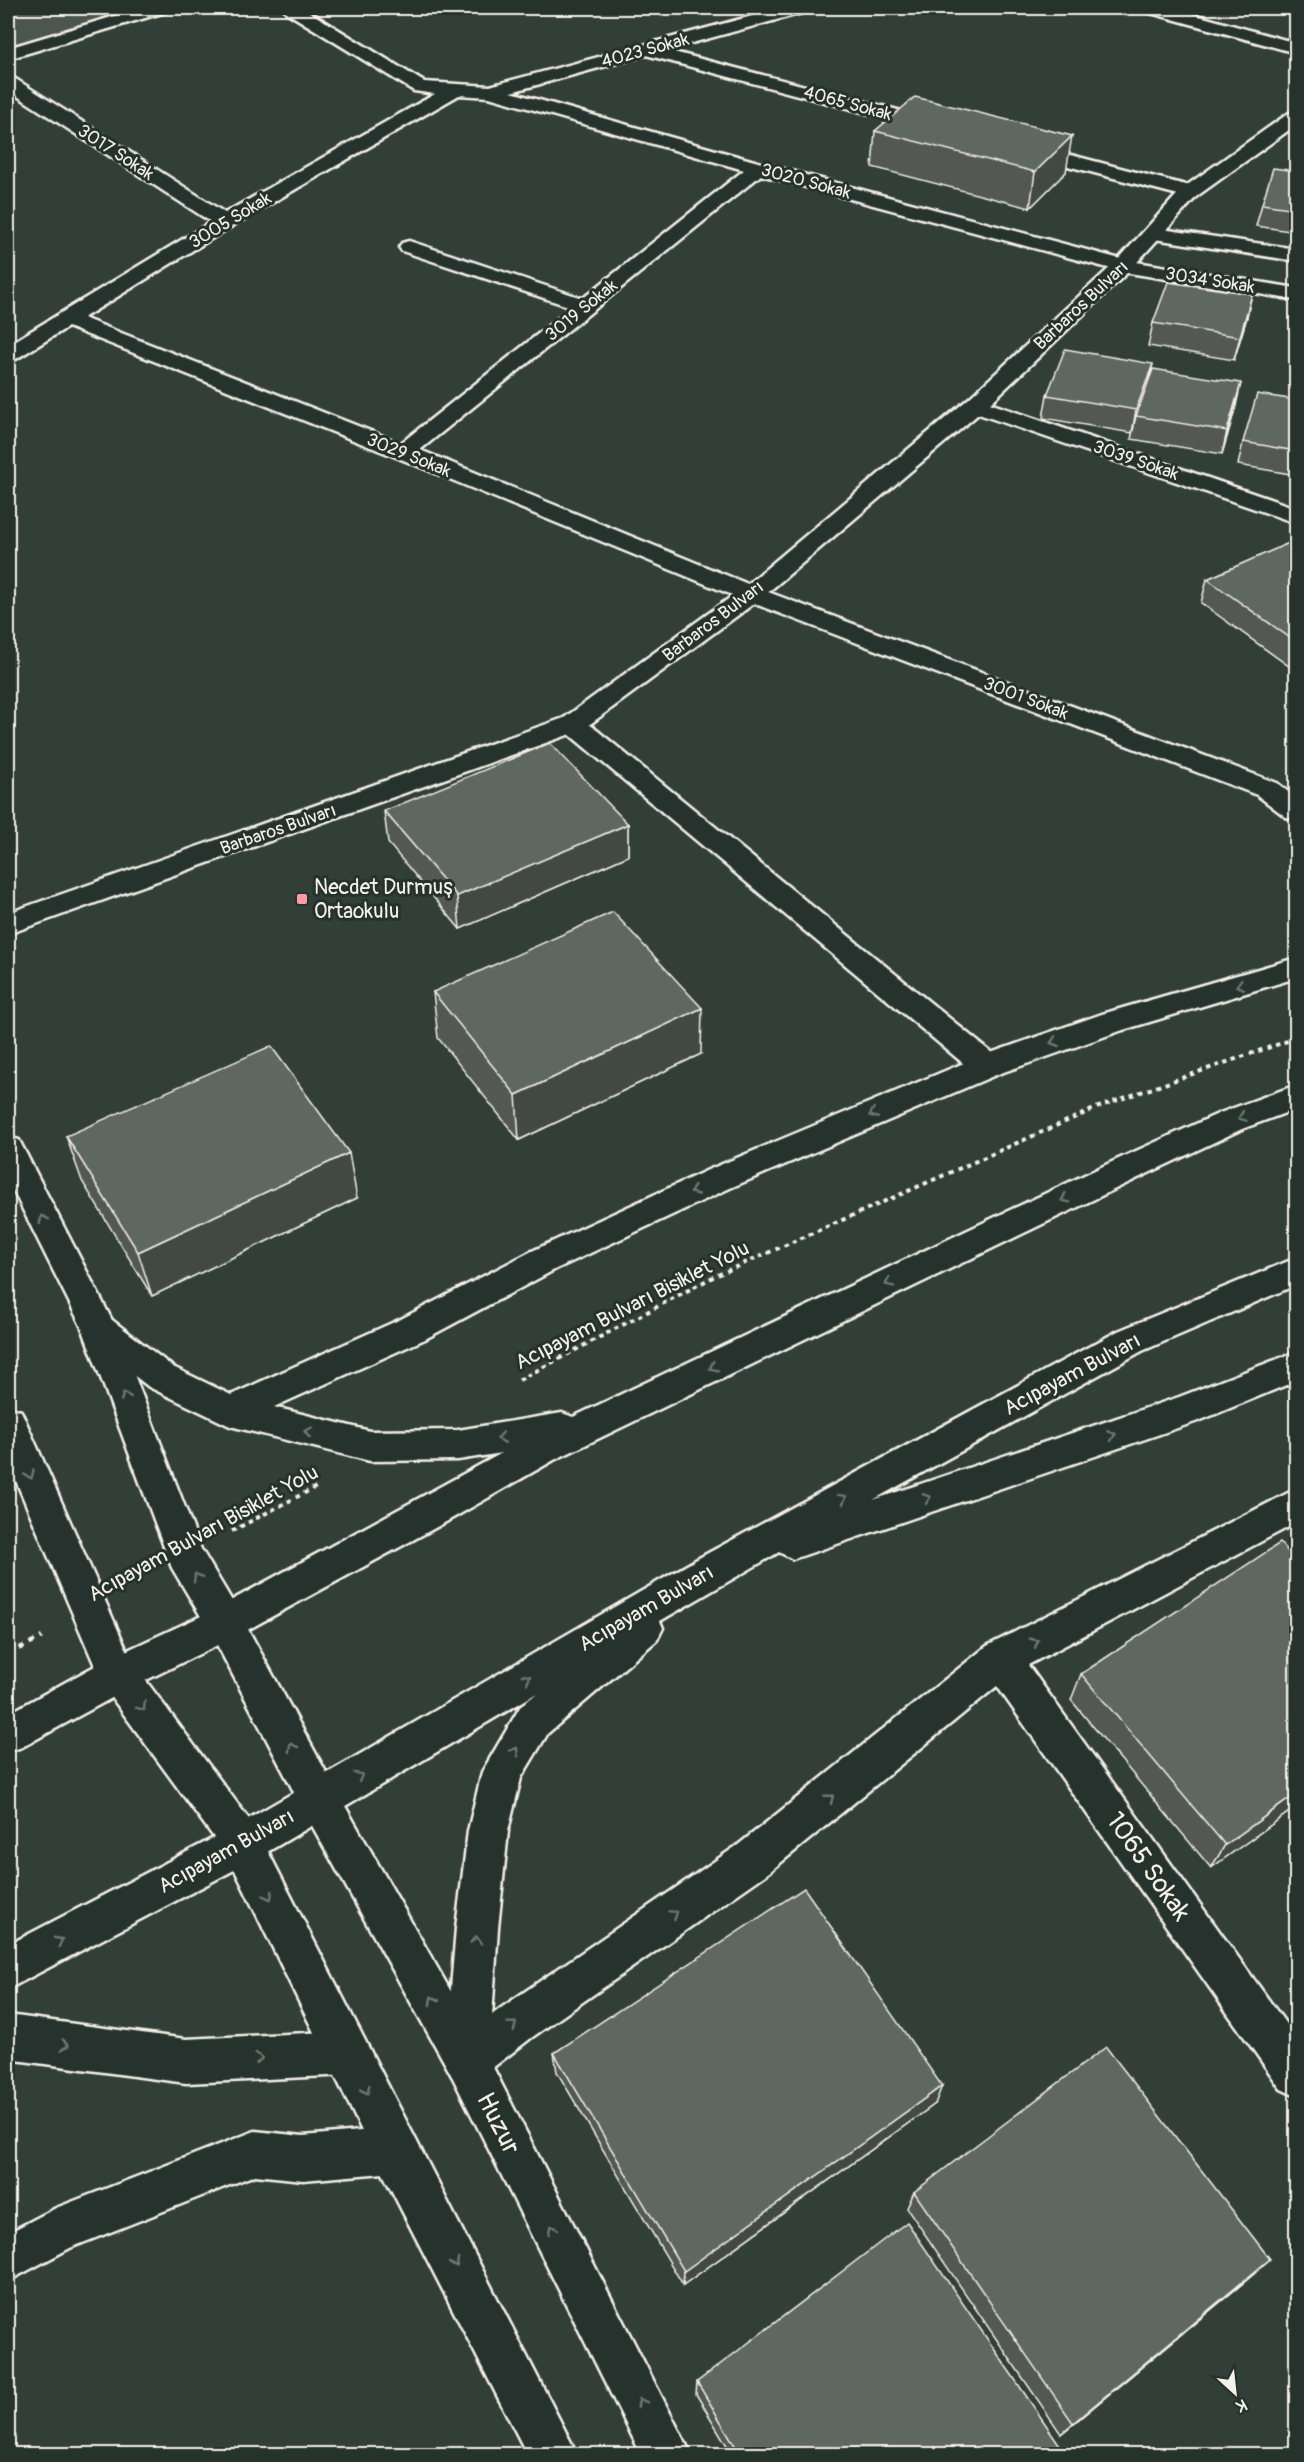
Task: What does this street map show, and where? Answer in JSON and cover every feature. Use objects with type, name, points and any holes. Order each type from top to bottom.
[{"type":"street","points":[[8,54],[159,8]]},
{"type":"street","points":[[292,8],[420,87],[490,92]]},
{"type":"street","name":"4023 Sokak","points":[[490,92],[800,8]]},
{"type":"street","points":[[1153,8],[1296,48]]},
{"type":"street","name":"4065 Sokak","points":[[646,50],[958,132]]},
{"type":"street","name":"3017 Sokak","points":[[8,82],[225,222]]},
{"type":"street","name":"3005 Sokak","points":[[8,354],[225,222],[455,90]]},
{"type":"street","name":"3020 Sokak","points":[[490,92],[758,168],[1124,266]]},
{"type":"street","name":"Barbaros Bulvarı","points":[[8,924],[573,724],[751,594],[975,405],[1124,266],[1155,234],[1190,192],[1296,117]]},
{"type":"street","points":[[1005,144],[1190,192]]},
{"type":"street","name":"3019 Sokak","points":[[404,452],[758,168]]},
{"type":"street","name":"3034 Sokak","points":[[1155,234],[1296,255]]},
{"type":"street","points":[[409,247],[587,306]]},
{"type":"street","name":"3034 Sokak","points":[[1124,266],[1296,294]]},
{"type":"street","name":"3029 Sokak","points":[[67,319],[404,452],[751,594]]},
{"type":"street","name":"3039 Sokak","points":[[975,405],[1296,516]]},
{"type":"street","name":"3001 Sokak","points":[[751,594],[1268,789],[1296,811]]},
{"type":"street","points":[[573,724],[987,1066]]},
{"type":"street","points":[[230,1411],[413,1329],[544,1260],[719,1179],[987,1066],[1113,1023],[1296,968]]},
{"type":"street","points":[[8,1734],[118,1674],[225,1623],[431,1512],[541,1449],[1125,1170],[1231,1121],[1296,1097]]},
{"type":"street","name":"Huzur","points":[[8,1149],[100,1330],[185,1556],[225,1623],[319,1799],[467,2061],[667,2454]]},
{"type":"street","name":"Acıpayam Bulvarı","points":[[8,1968],[243,1844],[712,1570],[1130,1341],[1296,1271]]},
{"type":"street","points":[[100,1330],[160,1377],[230,1411],[370,1446],[458,1445],[600,1421]]},
{"type":"street","points":[[467,2061],[477,1928],[488,1831],[502,1772],[534,1720],[712,1570],[1189,1409],[1296,1366]]},
{"type":"street","points":[[8,1422],[89,1613],[118,1674],[243,1844],[395,2150],[554,2454]]},
{"type":"street","points":[[467,2061],[516,2022],[753,1859],[1001,1659],[1296,1505]]},
{"type":"street","name":"1065 Sokak","points":[[1001,1659],[1296,2074]]},
{"type":"street","points":[[8,2037],[186,2061],[348,2054]]},
{"type":"street","points":[[8,2258],[56,2231],[255,2153],[303,2158],[395,2150]]},
{"type":"path","name":"Acıpayam Bulvarı Bisiklet Yolu","points":[[510,1385],[713,1277],[1101,1106],[1296,1038]]},
{"type":"path","name":"Acıpayam Bulvarı Bisiklet Yolu","points":[[185,1556],[396,1446]]},
{"type":"path","name":"Acıpayam Bulvarı Bisiklet Yolu","points":[[8,1654],[89,1613]]},
{"type":"shaded area","points":[[8,8],[162,8],[8,56]]},
{"type":"building","points":[[915,97],[1072,136],[1035,172],[875,131]]},
{"type":"building","points":[[1273,168],[1296,171],[1296,209],[1262,204]]},
{"type":"building","points":[[1168,282],[1252,294],[1240,337],[1153,323]]},
{"type":"building","points":[[1065,349],[1153,364],[1136,410],[1047,395]]},
{"type":"building","points":[[1153,369],[1241,383],[1227,431],[1136,416]]},
{"type":"building","points":[[1257,394],[1296,400],[1296,451],[1243,442]]},
{"type":"building","points":[[1296,540],[1296,642],[1207,579]]},
{"type":"building","points":[[550,743],[628,824],[457,896],[384,811]]},
{"type":"building","points":[[613,912],[702,1008],[516,1095],[433,992]]},
{"type":"building","points":[[271,1046],[349,1153],[138,1252],[66,1136]]},
{"type":"building","points":[[1280,1543],[1296,1561],[1296,1794],[1225,1845],[1081,1674]]},
{"type":"building","points":[[804,1888],[942,2086],[684,2271],[554,2053]]},
{"type":"building","points":[[1106,2047],[1270,2259],[1073,2423],[914,2192]]},
{"type":"building","points":[[907,2222],[1066,2454],[740,2454],[697,2382]]},
{"type":"place","name":"Necdet Durmuş Ortaokulu","points":[[302,899]]}]
